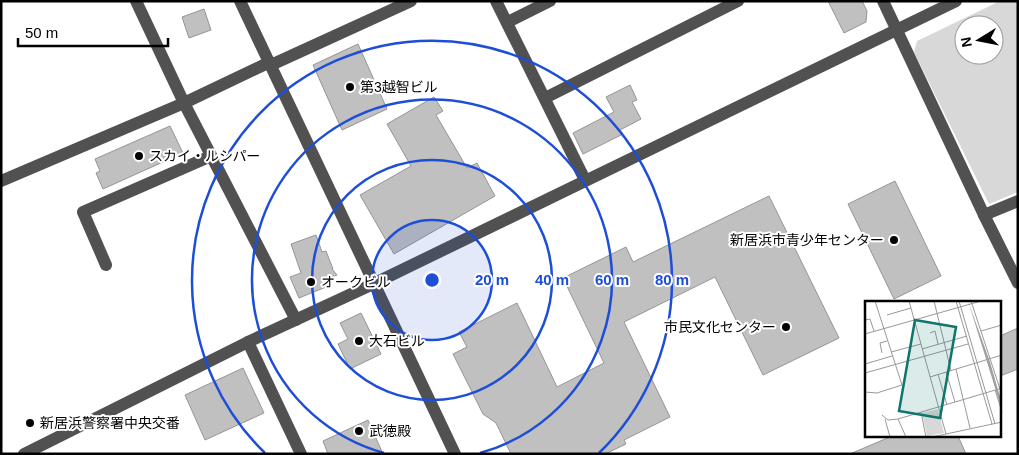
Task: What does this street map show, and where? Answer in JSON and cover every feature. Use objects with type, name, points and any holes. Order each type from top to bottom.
[{"type":"street","points":[[136,1],[184,103],[296,320]]},
{"type":"street","points":[[240,1],[455,454]]},
{"type":"street","points":[[1,181],[184,103],[411,1]]},
{"type":"street","points":[[496,1],[508,22],[584,180]]},
{"type":"street","points":[[508,22],[550,1]]},
{"type":"street","points":[[545,98],[738,1]]},
{"type":"street","points":[[883,1],[984,215],[1018,282]]},
{"type":"street","points":[[24,454],[248,342],[373,284],[956,1]]},
{"type":"street","points":[[106,264],[83,212],[211,156]]},
{"type":"street","points":[[984,215],[1018,201]]},
{"type":"street","points":[[248,342],[300,454]]},
{"type":"shaded area","points":[[1000,1],[1018,1],[1018,192],[989,204],[914,52],[917,41],[954,23],[954,65],[1004,65],[1004,15],[971,15]]},
{"type":"building","points":[[828,1],[862,1],[867,11],[866,22],[844,33]]},
{"type":"building","points":[[204,9],[211,30],[189,38],[182,17]]},
{"type":"building","name":"第3越智ビル","points":[[358,44],[387,109],[342,130],[313,65]]},
{"type":"building","points":[[630,85],[637,100],[632,102],[641,119],[620,130],[623,134],[583,154],[573,133],[614,112],[606,97]]},
{"type":"building","points":[[434,97],[443,111],[436,115],[467,168],[477,163],[495,196],[394,254],[360,195],[411,166],[387,124]]},
{"type":"building","name":"スカイ・ルシパー","points":[[170,126],[183,153],[103,189],[96,173],[100,171],[95,159]]},
{"type":"building","name":"新居浜市青少年センター","points":[[895,181],[941,276],[894,299],[848,204]]},
{"type":"building","name":"市民文化センター","points":[[769,196],[839,338],[763,375],[715,277],[624,322],[670,417],[624,440],[626,444],[605,454],[511,454],[496,423],[483,414],[453,354],[467,347],[459,332],[517,303],[557,387],[604,363],[563,278],[626,247],[633,262]]},
{"type":"building","points":[[316,235],[322,252],[326,251],[332,269],[337,275],[328,278],[331,285],[299,298],[290,277],[301,273],[291,244]]},
{"type":"building","name":"大石ビル","points":[[361,313],[381,354],[350,369],[338,344],[348,339],[340,323]]},
{"type":"building","points":[[1018,328],[1018,369],[1002,375],[1002,335]]},
{"type":"building","points":[[243,368],[264,413],[205,440],[185,395]]},
{"type":"building","name":"武徳殿","points":[[368,420],[383,454],[328,454],[323,441]]},
{"type":"building","points":[[887,438],[959,438],[966,454],[850,454]]},
{"type":"place","name":"第3越智ビル","points":[[350,87]]},
{"type":"place","name":"スカイ・ルシパー","points":[[139,156]]},
{"type":"place","name":"新居浜市青少年センター","points":[[894,240]]},
{"type":"place","name":"オークビル","points":[[311,282]]},
{"type":"place","name":"市民文化センター","points":[[786,327]]},
{"type":"place","name":"大石ビル","points":[[359,341]]},
{"type":"place","name":"新居浜警察署中央交番","points":[[30,423]]},
{"type":"place","name":"武徳殿","points":[[359,431]]}]
